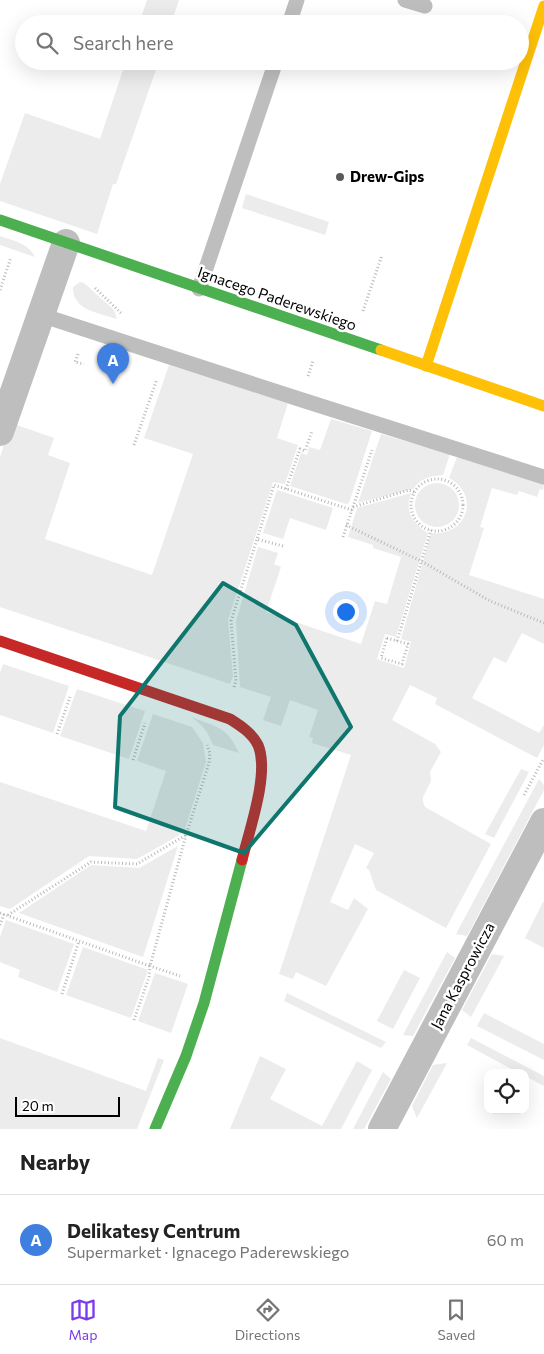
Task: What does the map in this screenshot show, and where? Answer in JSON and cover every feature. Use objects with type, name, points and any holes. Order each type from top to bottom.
[{"type":"street","points":[[529,52],[544,6]]},
{"type":"street","points":[[426,366],[523,70]]},
{"type":"street","name":"Ignacego Paderewskiego","points":[[0,220],[544,406]]},
{"type":"street","points":[[0,432],[66,243]]},
{"type":"street","points":[[0,641],[225,717],[246,728],[256,742],[263,760],[257,800],[209,987],[175,1083],[154,1129]]},
{"type":"street","name":"Jana Kasprowicza","points":[[382,1129],[544,822]]},
{"type":"lane","points":[[291,15],[296,0]]},
{"type":"lane","points":[[405,0],[425,6]]},
{"type":"lane","points":[[199,289],[273,70]]},
{"type":"lane","points":[[41,315],[544,477]]},
{"type":"path","points":[[0,290],[12,254],[6,252]]},
{"type":"path","points":[[352,341],[382,255]]},
{"type":"path","points":[[57,270],[88,281],[123,314]]},
{"type":"path","points":[[134,445],[165,355]]},
{"type":"path","points":[[286,488],[300,449],[306,451],[328,383],[307,376]]},
{"type":"path","points":[[342,537],[380,425]]},
{"type":"path","points":[[433,479],[445,480],[454,486],[461,495],[463,506],[460,517],[452,526],[442,530],[431,530],[420,525],[413,515],[411,503],[414,492],[422,483],[433,479]]},
{"type":"path","points":[[225,717],[236,681],[231,621],[274,485],[352,508],[410,490],[414,492]]},
{"type":"path","points":[[346,525],[421,561],[490,601],[544,624]]},
{"type":"path","points":[[397,641],[431,530]]},
{"type":"path","points":[[257,540],[283,546]]},
{"type":"path","points":[[387,638],[397,641],[408,644],[402,664],[381,658],[387,638]]},
{"type":"path","points":[[57,734],[72,691]]},
{"type":"path","points":[[133,760],[148,717]]},
{"type":"path","points":[[134,1020],[149,977],[150,966],[186,835],[209,763],[210,753],[206,741]]},
{"type":"path","points":[[0,925],[4,914],[91,862],[137,864],[186,835]]},
{"type":"path","points":[[4,914],[209,987]]},
{"type":"path","points":[[62,994],[79,941]]},
{"type":"highlighted area","points":[[223,583],[296,625],[351,727],[244,853],[115,807],[120,716]]},
{"type":"shaded area","points":[[147,0],[179,0],[174,15],[142,15]]},
{"type":"shaded area","points":[[123,70],[156,70],[116,184],[113,184],[97,234],[0,201],[0,184],[25,113],[100,139]]},
{"type":"shaded area","points":[[246,194],[329,222],[325,235],[242,208]]},
{"type":"shaded area","points":[[0,236],[25,246],[35,257],[0,245]]},
{"type":"shaded area","points":[[80,282],[84,283],[114,310],[117,319],[88,309],[77,301],[73,287]]},
{"type":"shaded area","points":[[169,365],[288,403],[277,438],[298,445],[285,484],[273,482],[228,620],[233,676],[230,684],[0,607],[0,457],[11,423],[54,438],[48,455],[70,463],[45,539],[152,575],[193,454],[144,438]]},
{"type":"shaded area","points":[[331,419],[372,431],[349,503],[346,504],[290,486],[301,453],[307,455],[309,447],[320,450]]},
{"type":"shaded area","points":[[381,434],[450,454],[443,475],[426,478],[413,489],[358,503]]},
{"type":"shaded area","points":[[457,457],[544,484],[543,490],[540,489],[537,497],[519,491],[517,495],[492,488],[480,527],[484,528],[469,575],[544,599],[544,644],[522,633],[506,663],[494,657],[472,698],[539,733],[544,725],[544,745],[537,758],[435,704],[437,698],[410,685],[392,720],[435,744],[441,752],[430,772],[431,781],[423,797],[425,807],[491,844],[446,928],[376,890],[369,870],[366,868],[374,853],[355,844],[330,902],[348,910],[354,898],[368,909],[326,986],[296,972],[293,979],[279,974],[351,755],[312,743],[313,738],[309,737],[318,710],[290,700],[281,726],[263,720],[271,697],[240,687],[236,621],[258,547],[278,553],[274,564],[281,567],[266,612],[361,644],[375,601],[387,604],[401,557],[348,537],[357,508],[411,493],[409,511],[411,516],[428,533],[396,637],[385,634],[377,659],[404,668],[411,642],[401,639],[431,533],[443,532],[454,528],[461,522],[466,513],[465,494],[459,485],[449,478]]},
{"type":"shaded area","points":[[437,483],[449,487],[455,493],[459,505],[455,517],[449,523],[437,527],[425,523],[419,517],[415,505],[419,493],[425,487]]},
{"type":"shaded area","points":[[277,490],[333,508],[326,530],[290,518],[283,539],[263,533]]},
{"type":"shaded area","points":[[3,664],[69,686],[53,733],[0,715],[0,673]]},
{"type":"shaded area","points":[[77,689],[145,711],[129,759],[60,736]]},
{"type":"shaded area","points":[[153,714],[192,727],[203,743],[206,762],[185,829],[178,836],[137,859],[89,856],[10,909],[0,906],[0,782],[146,831],[166,771],[137,761]]},
{"type":"shaded area","points":[[191,717],[225,732],[235,744],[239,753],[213,745],[205,729]]},
{"type":"shaded area","points":[[521,769],[529,772],[494,838],[485,834]]},
{"type":"shaded area","points":[[539,779],[544,785],[544,790],[467,936],[456,934]]},
{"type":"shaded area","points":[[178,846],[143,957],[19,913],[91,865],[139,868]]},
{"type":"shaded area","points":[[544,902],[544,948],[525,938]]},
{"type":"shaded area","points":[[6,920],[74,944],[57,992],[18,977],[20,970],[0,962],[0,937]]},
{"type":"shaded area","points":[[83,947],[148,970],[131,1018],[66,995]]},
{"type":"shaded area","points":[[447,952],[455,958],[413,1036],[403,1035]]},
{"type":"shaded area","points":[[492,954],[504,956],[471,1017],[462,1010]]},
{"type":"shaded area","points":[[404,970],[420,978],[393,1029],[377,1021]]},
{"type":"shaded area","points":[[155,973],[188,984],[171,1033],[138,1021]]},
{"type":"shaded area","points":[[287,993],[386,1042],[381,1048],[284,1001]]},
{"type":"shaded area","points":[[484,1013],[544,1044],[544,1060],[477,1026]]},
{"type":"shaded area","points":[[0,1038],[146,1091],[158,1058],[164,1060],[137,1129],[0,1129]]},
{"type":"shaded area","points":[[471,1038],[544,1076],[544,1086],[529,1078],[529,1069],[512,1069],[467,1045]]},
{"type":"shaded area","points":[[260,1056],[286,1069],[270,1099],[322,1126],[357,1061],[372,1070],[341,1129],[230,1129]]},
{"type":"shaded area","points":[[447,1063],[417,1118],[412,1106],[433,1065]]},
{"type":"shaded area","points":[[383,1072],[391,1079],[364,1129],[353,1129]]},
{"type":"traffic: fast","points":[[0,220],[381,350]]},
{"type":"traffic: fast","points":[[155,1129],[186,1056],[204,1003],[242,860]]},
{"type":"traffic: slow","points":[[529,52],[544,6]]},
{"type":"traffic: slow","points":[[426,366],[523,70]]},
{"type":"traffic: slow","points":[[381,350],[544,406]]},
{"type":"traffic: jam","points":[[0,641],[230,719],[246,730],[258,745],[262,771],[257,802],[242,860]]},
{"type":"place","name":"Drew-Gips","points":[[340,177]]},
{"type":"place","name":"Delikatesy Centrum","points":[[113,384]]}]
